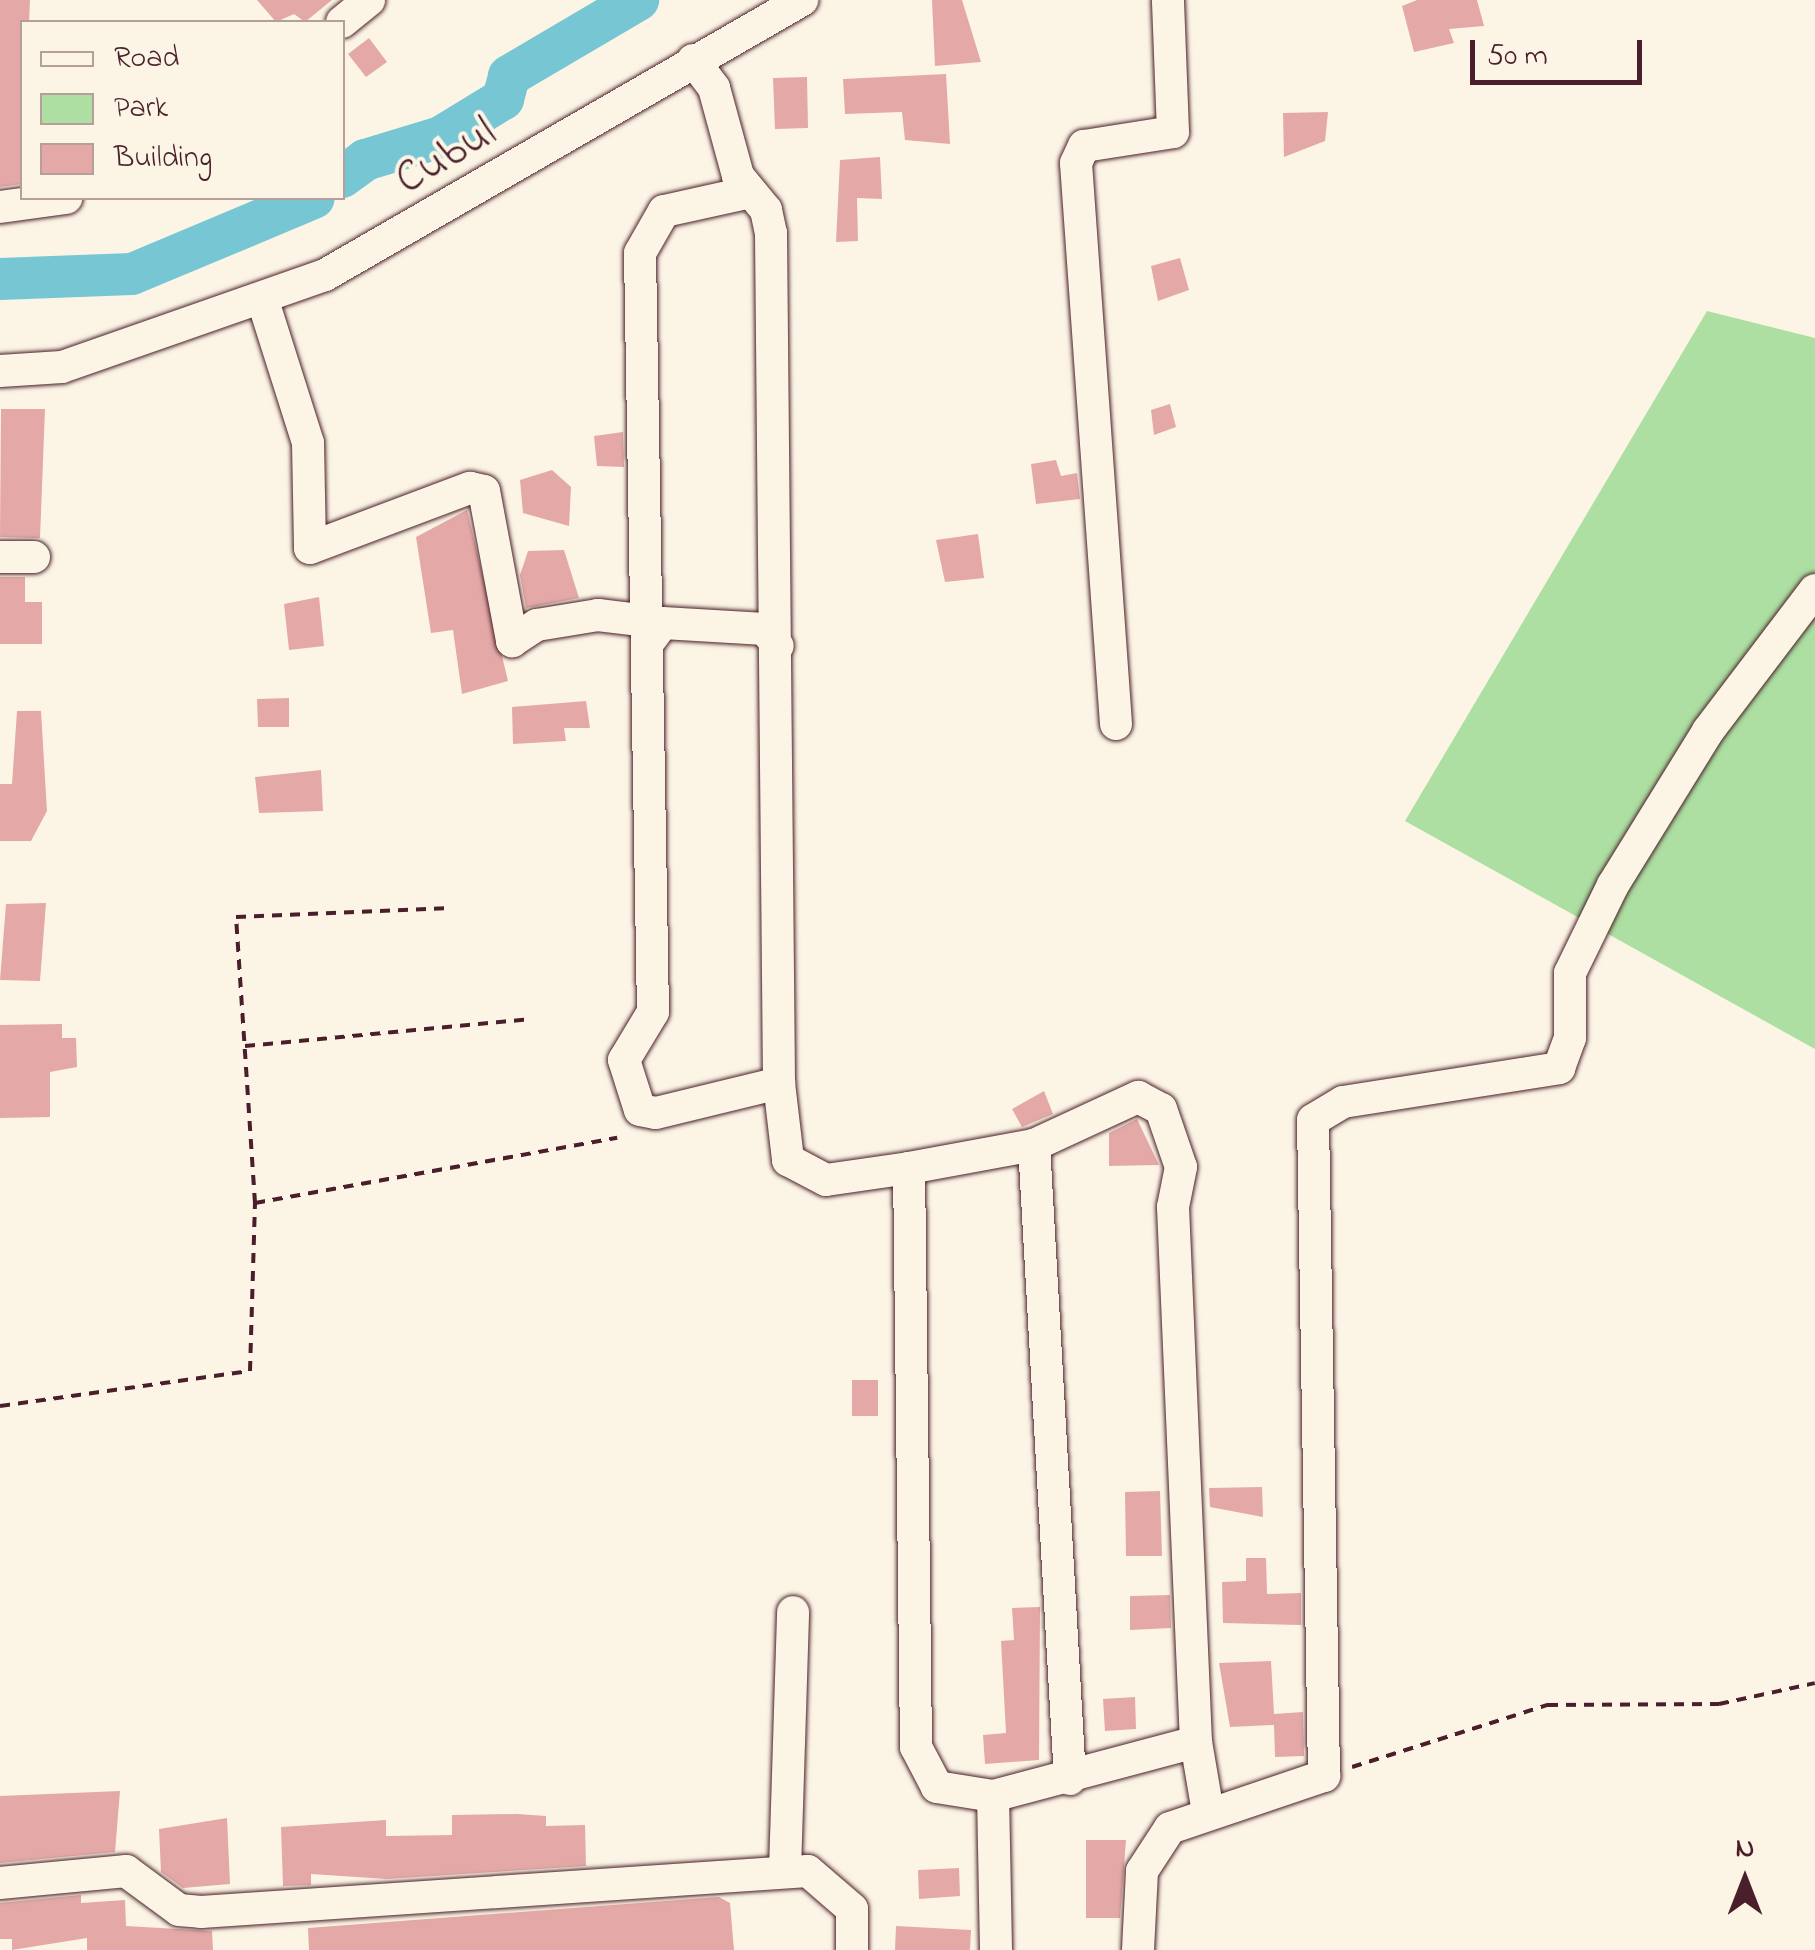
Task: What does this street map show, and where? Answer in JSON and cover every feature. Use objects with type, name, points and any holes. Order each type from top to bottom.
[{"type":"street","points":[[344,20],[369,0]]},
{"type":"street","name":"Cubul","points":[[0,370],[62,368],[263,302],[406,234],[693,60],[802,0]]},
{"type":"street","points":[[1116,724],[1076,164],[1084,146],[1173,132],[1168,1],[1185,0]]},
{"type":"street","points":[[693,60],[723,109],[746,193],[766,210],[772,244],[779,1083],[795,1172],[826,1180],[1034,1145],[1138,1097],[1161,1109],[1181,1167],[1173,1207],[1196,1742],[1208,1812]]},
{"type":"street","points":[[746,193],[664,211],[640,254],[654,1012],[624,1060],[629,1091],[640,1110],[670,1113],[779,1083]]},
{"type":"street","points":[[0,207],[51,200]]},
{"type":"street","points":[[263,302],[308,443],[310,548],[470,488],[484,491],[512,641],[537,625],[598,615],[647,632],[663,623],[765,630],[778,646]]},
{"type":"street","points":[[0,557],[34,557]]},
{"type":"street","points":[[1138,1950],[1142,1871],[1154,1843],[1208,1812],[1324,1776],[1314,1120],[1344,1102],[1558,1068],[1570,1038],[1570,973],[1613,885],[1708,731],[1815,590]]},
{"type":"street","points":[[1034,1145],[1070,1779]]},
{"type":"street","points":[[909,1168],[917,1756],[937,1787],[993,1796],[1070,1779],[1196,1742]]},
{"type":"street","points":[[785,1870],[794,1612]]},
{"type":"street","points":[[993,1796],[996,1950]]},
{"type":"street","points":[[0,1883],[126,1871],[180,1910],[200,1912],[808,1871],[842,1894],[852,1950]]},
{"type":"path","points":[[0,1406],[250,1371],[255,1204],[236,918],[450,908]]},
{"type":"path","points":[[244,1046],[530,1019]]},
{"type":"path","points":[[255,1204],[617,1138]]},
{"type":"path","points":[[1324,1776],[1548,1705],[1719,1704],[1815,1684]]},
{"type":"green space","points":[[1707,311],[1815,338],[1815,1049],[1405,821]]},
{"type":"building","points":[[0,0],[30,0],[29,20],[20,20],[20,184],[0,187]]},
{"type":"building","points":[[257,0],[332,0],[307,20],[294,14],[274,20]]},
{"type":"building","points":[[932,0],[962,0],[981,62],[935,66]]},
{"type":"building","points":[[1417,0],[1477,0],[1484,26],[1449,29],[1454,43],[1414,52],[1402,6]]},
{"type":"building","points":[[369,38],[387,62],[366,77],[348,54]]},
{"type":"building","points":[[946,74],[950,144],[905,140],[902,112],[845,114],[843,79]]},
{"type":"building","points":[[807,77],[808,128],[775,129],[773,78]]},
{"type":"building","points":[[1328,112],[1325,141],[1284,157],[1283,113]]},
{"type":"building","points":[[880,157],[882,199],[857,198],[858,241],[836,242],[840,160]]},
{"type":"building","points":[[1180,258],[1189,290],[1158,301],[1151,266]]},
{"type":"building","points":[[1170,404],[1176,427],[1154,435],[1151,410]]},
{"type":"building","points":[[1,409],[45,409],[40,538],[0,537]]},
{"type":"building","points":[[623,432],[624,467],[597,466],[594,436]]},
{"type":"building","points":[[1056,460],[1061,476],[1077,473],[1080,499],[1036,504],[1031,464]]},
{"type":"building","points":[[552,470],[571,487],[569,526],[523,513],[520,480]]},
{"type":"building","points":[[467,510],[508,681],[462,694],[453,630],[431,633],[416,537]]},
{"type":"building","points":[[978,534],[984,578],[945,582],[936,540]]},
{"type":"building","points":[[564,550],[579,598],[526,608],[520,575],[528,551]]},
{"type":"building","points":[[0,577],[25,577],[25,602],[42,602],[42,644],[0,644]]},
{"type":"building","points":[[319,597],[324,646],[289,650],[284,604]]},
{"type":"building","points":[[289,698],[289,727],[258,727],[257,699]]},
{"type":"building","points":[[586,701],[590,728],[564,728],[566,741],[513,744],[512,707]]},
{"type":"building","points":[[17,711],[41,711],[47,811],[31,841],[0,841],[0,784],[12,784]]},
{"type":"building","points":[[321,770],[323,811],[259,813],[255,777]]},
{"type":"building","points":[[46,903],[40,981],[0,980],[6,904]]},
{"type":"building","points":[[62,1024],[62,1038],[76,1038],[77,1067],[50,1072],[50,1117],[0,1118],[0,1025]]},
{"type":"building","points":[[1044,1091],[1053,1114],[1022,1127],[1012,1109]]},
{"type":"building","points":[[1137,1119],[1159,1165],[1109,1166],[1109,1133]]},
{"type":"building","points":[[852,1380],[878,1380],[878,1416],[852,1416]]},
{"type":"building","points":[[1262,1487],[1263,1517],[1210,1507],[1209,1488]]},
{"type":"building","points":[[1160,1491],[1162,1556],[1126,1556],[1125,1492]]},
{"type":"building","points":[[1246,1558],[1266,1558],[1267,1594],[1301,1593],[1301,1625],[1223,1623],[1222,1582],[1246,1581]]},
{"type":"building","points":[[1170,1595],[1171,1628],[1130,1630],[1130,1596]]},
{"type":"building","points":[[1040,1607],[1039,1760],[985,1764],[983,1735],[1006,1733],[1001,1641],[1014,1640],[1012,1608]]},
{"type":"building","points":[[1271,1661],[1274,1714],[1303,1712],[1304,1756],[1275,1757],[1274,1725],[1230,1727],[1219,1663]]},
{"type":"building","points":[[1135,1697],[1136,1729],[1105,1731],[1103,1699]]},
{"type":"building","points":[[120,1791],[115,1852],[0,1863],[0,1796]]},
{"type":"building","points":[[452,1815],[546,1816],[546,1826],[585,1825],[586,1866],[387,1879],[311,1874],[311,1885],[283,1886],[281,1827],[386,1820],[386,1836],[452,1835]]},
{"type":"building","points":[[227,1818],[230,1884],[183,1888],[161,1872],[159,1829]]},
{"type":"building","points":[[1086,1840],[1126,1840],[1120,1918],[1086,1918]]},
{"type":"building","points":[[959,1868],[960,1896],[919,1899],[918,1870]]},
{"type":"building","points":[[81,1895],[81,1903],[125,1900],[126,1926],[212,1931],[213,1950],[87,1950],[87,1938],[12,1950],[12,1939],[0,1939],[0,1903]]},
{"type":"building","points":[[719,1897],[730,1903],[734,1950],[309,1950],[308,1928]]},
{"type":"building","points":[[896,1926],[971,1930],[970,1950],[895,1950]]},
{"type":"waterway","points":[[345,175],[365,160],[441,137],[503,99],[509,76],[638,0]]},
{"type":"waterway","points":[[0,279],[132,274],[309,200]]}]
